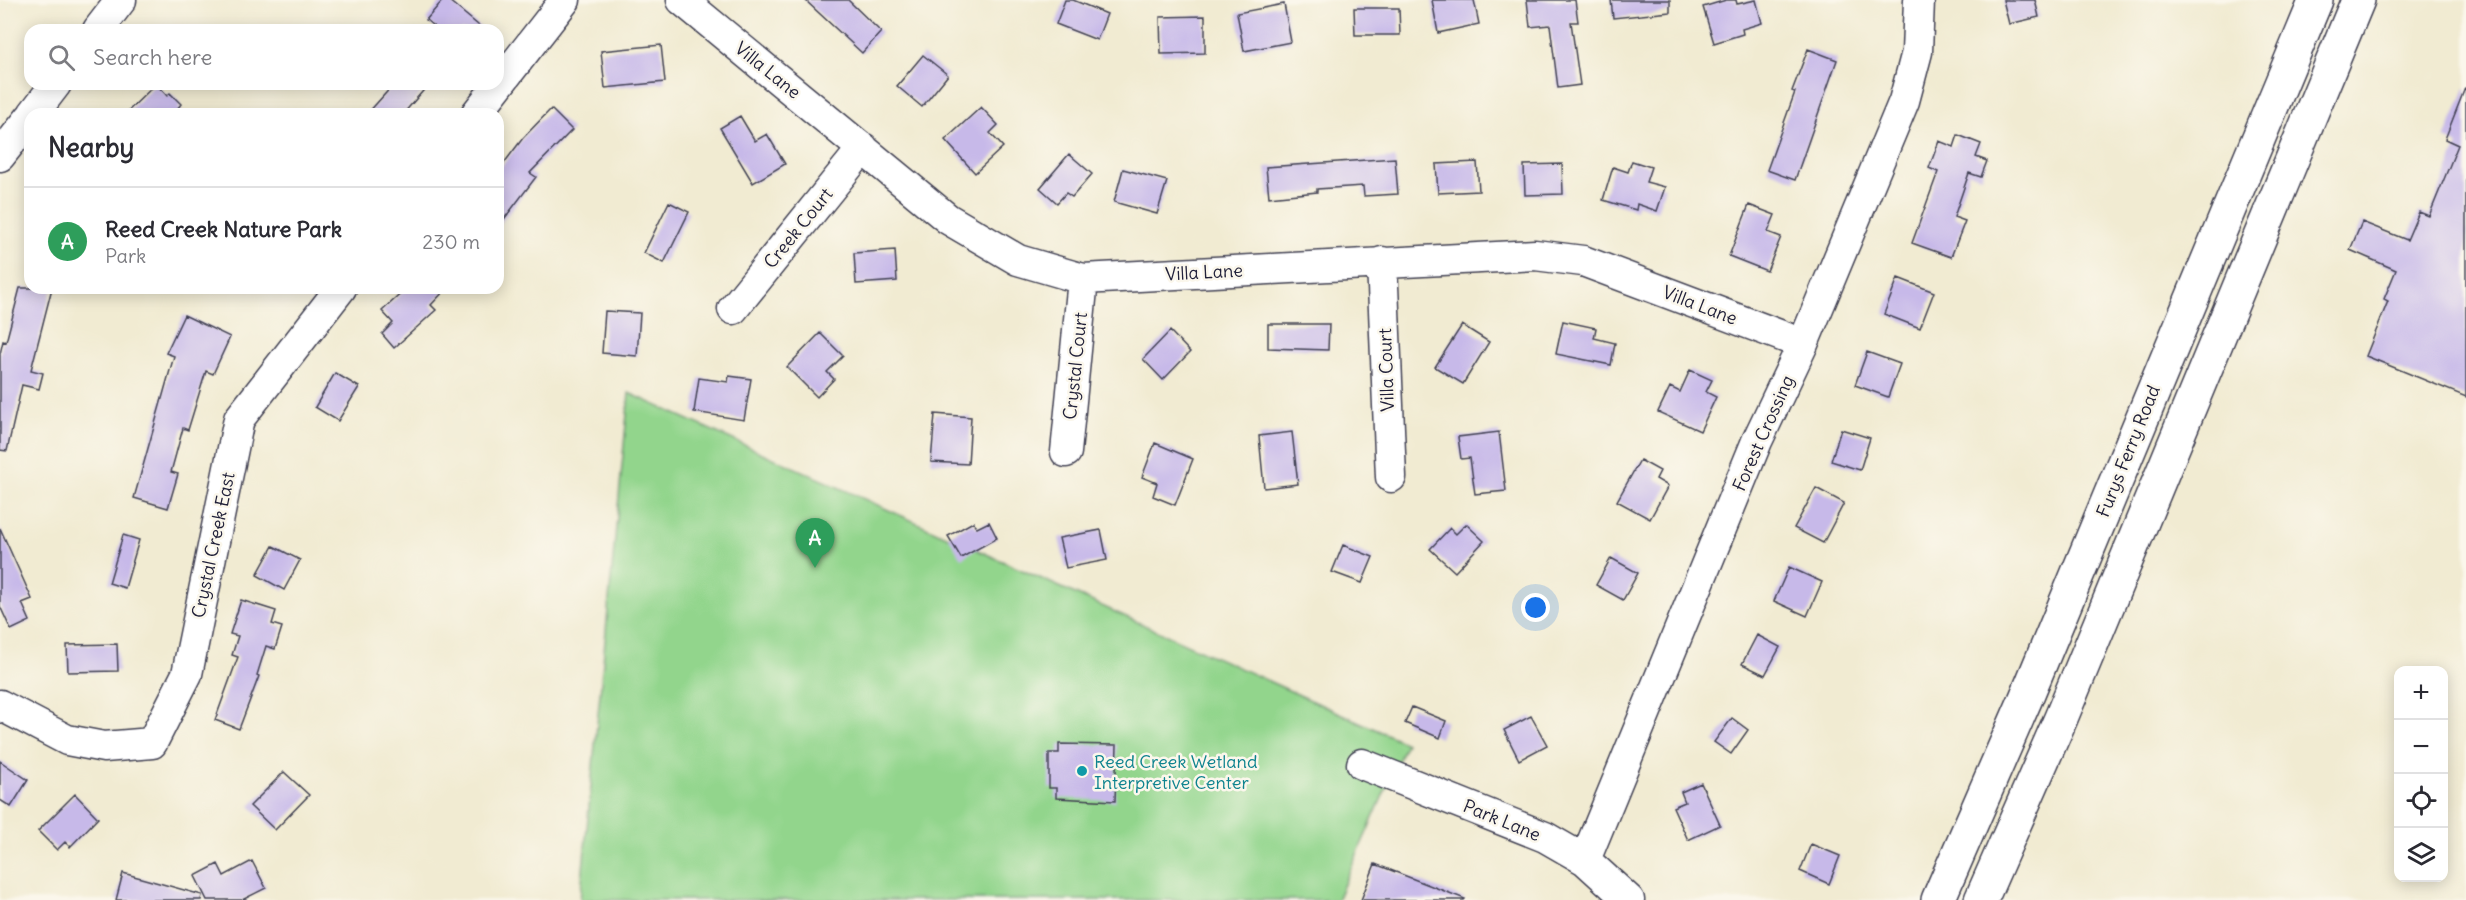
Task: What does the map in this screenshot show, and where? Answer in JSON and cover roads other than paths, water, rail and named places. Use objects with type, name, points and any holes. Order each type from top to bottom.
[{"type":"main road","name":"Furys Ferry Road","points":[[1938,900],[2026,698],[2316,0]]},
{"type":"main road","points":[[1981,900],[2061,718],[2358,0]]},
{"type":"street","points":[[103,24],[121,0]]},
{"type":"street","points":[[504,78],[565,0]]},
{"type":"street","name":"Villa Lane","points":[[682,0],[948,219],[1018,260],[1083,279],[1535,255],[1583,261],[1803,344]]},
{"type":"street","name":"Forest Crossing","points":[[1585,860],[1753,452],[1803,344],[1904,100],[1917,52],[1919,0]]},
{"type":"street","points":[[37,108],[51,90]]},
{"type":"street","points":[[481,108],[495,90]]},
{"type":"street","points":[[0,156],[24,125]]},
{"type":"street","name":"Creek Court","points":[[733,309],[863,148]]},
{"type":"street","name":"Villa Court","points":[[1382,262],[1391,477]]},
{"type":"street","name":"Crystal Court","points":[[1066,452],[1083,279]]},
{"type":"street","name":"Crystal Creek East","points":[[0,705],[67,740],[104,747],[152,743],[187,674],[239,419],[336,294]]},
{"type":"street","name":"Park Lane","points":[[1362,764],[1545,837],[1585,860],[1629,900]]},
{"type":"place","name":"Reed Creek Nature Park","points":[[815,568]]},
{"type":"place","name":"Reed Creek Wetland Interpretive Center","points":[[1082,771]]}]
